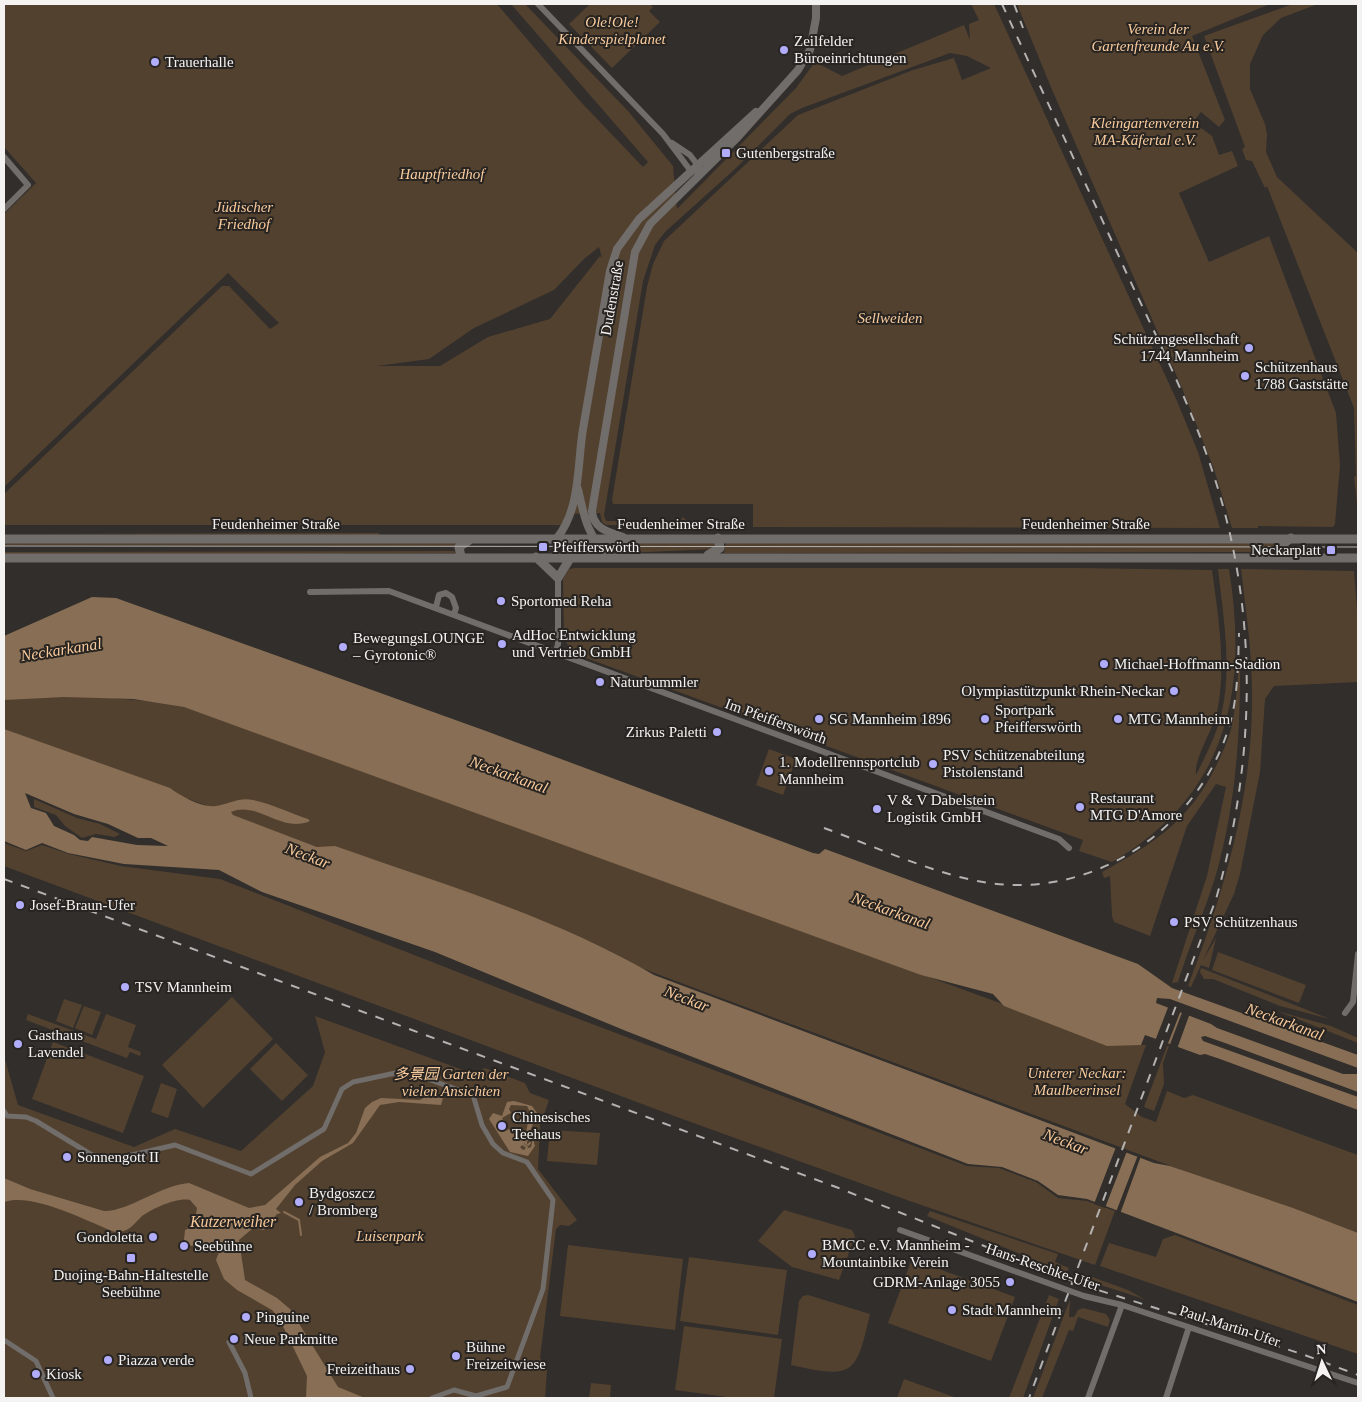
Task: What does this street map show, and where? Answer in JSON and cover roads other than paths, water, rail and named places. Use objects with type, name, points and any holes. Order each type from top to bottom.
[{"type":"main road","points":[[461,557],[460,545],[473,538]]},
{"type":"main road","points":[[706,557],[720,548],[718,538]]},
{"type":"main road","points":[[1282,557],[1280,546],[1291,538]]},
{"type":"main road","name":"Feudenheimer Straße","points":[[4,539],[1358,539]]},
{"type":"main road","points":[[536,557],[558,578],[571,557]]},
{"type":"main road","points":[[4,558],[1358,558]]},
{"type":"street","name":"Dudenstraße","points":[[625,538],[601,529],[593,518],[592,511],[634,252],[650,224],[776,96],[798,70],[810,50],[816,18],[816,4]]},
{"type":"street","points":[[541,5],[669,141],[690,170],[701,173]]},
{"type":"street","name":"Dudenstraße","points":[[557,538],[569,518],[577,485],[583,431],[608,281],[617,250],[639,219],[690,170],[776,96]]},
{"type":"street","points":[[669,141],[698,163],[701,173]]},
{"type":"street","points":[[4,157],[28,185],[4,209]]},
{"type":"street","name":"Dudenstraße","points":[[577,485],[585,520],[592,538]]},
{"type":"street","points":[[592,538],[611,557]]},
{"type":"street","points":[[556,652],[558,644],[558,578]]},
{"type":"street","name":"Im Pfeifferswörth","points":[[310,592],[389,591],[1059,838],[1069,848]]},
{"type":"street","points":[[436,608],[439,595],[446,593],[452,597],[456,608],[454,614]]},
{"type":"street","points":[[1345,1014],[1353,1002],[1358,954]]},
{"type":"street","points":[[4,1111],[7,1116],[26,1117],[36,1121],[92,1155],[118,1158],[173,1144],[251,1174],[324,1129],[346,1084],[404,1071],[473,1095],[482,1125],[493,1144],[503,1153],[527,1162],[553,1200],[544,1282],[507,1387],[476,1396],[454,1390],[432,1398]]},
{"type":"street","name":"Hans-Reschke-Ufer","points":[[900,1230],[1084,1296],[1122,1305]]},
{"type":"street","points":[[1088,1398],[1122,1305]]},
{"type":"street","name":"Paul-Martin-Ufer","points":[[1122,1305],[1358,1383]]},
{"type":"street","points":[[1166,1398],[1189,1327]]},
{"type":"street","points":[[4,1340],[36,1361],[53,1398]]},
{"type":"street","points":[[229,1342],[245,1373],[251,1398]]},
{"type":"water","name":"Neckarkanal","points":[[92,597],[116,598],[486,731],[813,853],[819,854],[825,849],[1138,964],[1172,988],[1358,1055],[1358,1068],[1170,999],[1157,998],[1156,1003],[1217,1028],[1343,1074],[1358,1074],[1358,1092],[1225,1043],[1205,1036],[1201,1037],[1203,1041],[1358,1097],[1358,1110],[1220,1059],[1205,1054],[1200,1055],[1145,1035],[1141,1045],[1107,1046],[1004,1006],[993,994],[921,975],[184,707],[133,699],[64,697],[4,700],[4,636]]},
{"type":"water","name":"Neckar","points":[[4,729],[170,788],[186,798],[204,805],[216,806],[243,799],[267,804],[310,821],[299,824],[289,823],[250,810],[241,809],[231,812],[233,815],[317,847],[335,846],[498,903],[616,954],[654,975],[1154,1163],[1170,1166],[1293,1208],[1358,1233],[1358,1302],[1087,1199],[1058,1195],[1038,1181],[1002,1167],[968,1164],[626,1031],[435,952],[262,892],[219,870],[124,864],[68,853],[42,843],[26,850],[4,841]],"holes":[[[25,793],[74,814],[108,824],[138,838],[151,838],[168,846],[137,845],[92,837],[88,841],[80,840],[74,835],[54,826],[46,813],[31,808]]]},
{"type":"water","name":"Kutzerweiher","points":[[432,1093],[443,1098],[441,1105],[399,1102],[380,1105],[353,1143],[322,1161],[295,1185],[276,1209],[281,1213],[277,1214],[264,1230],[253,1228],[239,1240],[245,1280],[277,1298],[290,1309],[338,1387],[365,1398],[306,1398],[307,1376],[279,1318],[272,1310],[237,1290],[224,1279],[216,1260],[219,1252],[216,1247],[206,1246],[201,1243],[191,1246],[184,1240],[185,1230],[194,1226],[197,1208],[190,1200],[178,1200],[157,1207],[141,1217],[133,1226],[120,1232],[115,1232],[44,1204],[16,1200],[4,1202],[4,1178],[30,1189],[104,1211],[123,1207],[167,1188],[189,1183],[249,1208],[265,1205],[320,1157],[348,1143],[356,1133],[365,1108],[372,1102],[381,1098],[420,1100]]},
{"type":"water","points":[[514,1101],[532,1106],[537,1113],[531,1129],[530,1139],[520,1147],[523,1150],[531,1147],[533,1138],[535,1146],[528,1156],[510,1152],[489,1119],[493,1113],[502,1116],[507,1102]],"holes":[[[511,1105],[527,1106],[533,1118],[528,1122],[526,1133],[518,1132],[512,1134],[509,1129],[503,1132],[499,1126],[504,1122],[502,1118],[511,1113],[509,1109]]]},
{"type":"waterway","points":[[522,1144],[527,1147],[526,1149]]},
{"type":"waterway","points":[[284,1212],[299,1220],[301,1235]]},
{"type":"tram line","points":[[4,546],[1358,547]]},
{"type":"railway","points":[[1002,4],[1172,371],[1204,447],[1228,525],[1238,579],[1245,632],[1247,686],[1245,739],[1239,793],[1216,899],[1029,1398]]},
{"type":"railway","points":[[1014,4],[1023,28]]},
{"type":"railway","points":[[824,828],[906,860],[949,874],[989,883],[1029,885],[1067,879],[1104,867],[1137,848],[1168,825],[1193,796],[1214,763],[1232,716],[1237,681],[1239,633]]},
{"type":"railway","points":[[4,879],[836,1187],[1082,1285],[1302,1354],[1358,1375]]},
{"type":"place","name":"Zeilfelder Büroeinrichtungen","points":[[784,50]]},
{"type":"place","name":"Trauerhalle","points":[[155,62]]},
{"type":"place","name":"Gutenbergstraße","points":[[726,153]]},
{"type":"place","name":"Schützengesellschaft 1744 Mannheim","points":[[1249,348]]},
{"type":"place","name":"Schützenhaus 1788 Gaststätte","points":[[1245,376]]},
{"type":"place","name":"Pfeifferswörth","points":[[543,547]]},
{"type":"place","name":"Neckarplatt","points":[[1331,550]]},
{"type":"place","name":"Sportomed Reha","points":[[501,601]]},
{"type":"place","name":"AdHoc Entwicklung und Vertrieb GmbH","points":[[502,644]]},
{"type":"place","name":"BewegungsLOUNGE – Gyrotonic®","points":[[343,647]]},
{"type":"place","name":"Michael-Hoffmann-Stadion","points":[[1104,664]]},
{"type":"place","name":"Naturbummler","points":[[600,682]]},
{"type":"place","name":"Olympiastützpunkt Rhein-Neckar","points":[[1174,691]]},
{"type":"place","name":"SG Mannheim 1896","points":[[819,719]]},
{"type":"place","name":"Sportpark Pfeifferswörth","points":[[985,719]]},
{"type":"place","name":"MTG Mannheim","points":[[1118,719]]},
{"type":"place","name":"Zirkus Paletti","points":[[717,732]]},
{"type":"place","name":"PSV Schützenabteilung Pistolenstand","points":[[933,764]]},
{"type":"place","name":"1. Modellrennsportclub Mannheim","points":[[769,771]]},
{"type":"place","name":"Restaurant MTG D'Amore","points":[[1080,807]]},
{"type":"place","name":"V & V Dabelstein Logistik GmbH","points":[[877,809]]},
{"type":"place","name":"Josef-Braun-Ufer","points":[[20,905]]},
{"type":"place","name":"PSV Schützenhaus","points":[[1174,922]]},
{"type":"place","name":"TSV Mannheim","points":[[125,987]]},
{"type":"place","name":"Gasthaus Lavendel","points":[[18,1044]]},
{"type":"place","name":"Chinesisches Teehaus","points":[[502,1126]]},
{"type":"place","name":"Sonnengott II","points":[[67,1157]]},
{"type":"place","name":"Bydgoszcz / Bromberg","points":[[299,1202]]},
{"type":"place","name":"Gondoletta","points":[[153,1237]]},
{"type":"place","name":"Seebühne","points":[[184,1246]]},
{"type":"place","name":"BMCC e.V. Mannheim - Mountainbike Verein","points":[[812,1254]]},
{"type":"place","name":"Duojing-Bahn-Haltestelle Seebühne","points":[[131,1258]]},
{"type":"place","name":"GDRM-Anlage 3055","points":[[1010,1282]]},
{"type":"place","name":"Stadt Mannheim","points":[[952,1310]]},
{"type":"place","name":"Pinguine","points":[[246,1317]]},
{"type":"place","name":"Neue Parkmitte","points":[[234,1339]]},
{"type":"place","name":"Bühne Freizeitwiese","points":[[456,1356]]},
{"type":"place","name":"Piazza verde","points":[[108,1360]]},
{"type":"place","name":"Freizeithaus","points":[[410,1369]]},
{"type":"place","name":"Kiosk","points":[[36,1374]]},
{"type":"park label","name":"Ole!Ole! Kinderspielplanet","points":[[612,30]]},
{"type":"park label","name":"Verein der Gartenfreunde Au e.V.","points":[[1158,38]]},
{"type":"park label","name":"Kleingartenverein MA-Käfertal e.V.","points":[[1145,132]]},
{"type":"park label","name":"Hauptfriedhof","points":[[442,174]]},
{"type":"park label","name":"Jüdischer Friedhof","points":[[244,216]]},
{"type":"park label","name":"Sellweiden","points":[[890,318]]},
{"type":"park label","name":"多景园 Garten der vielen Ansichten","points":[[451,1082]]},
{"type":"park label","name":"Unterer Neckar: Maulbeerinsel","points":[[1077,1082]]},
{"type":"park label","name":"Luisenpark","points":[[390,1236]]}]
